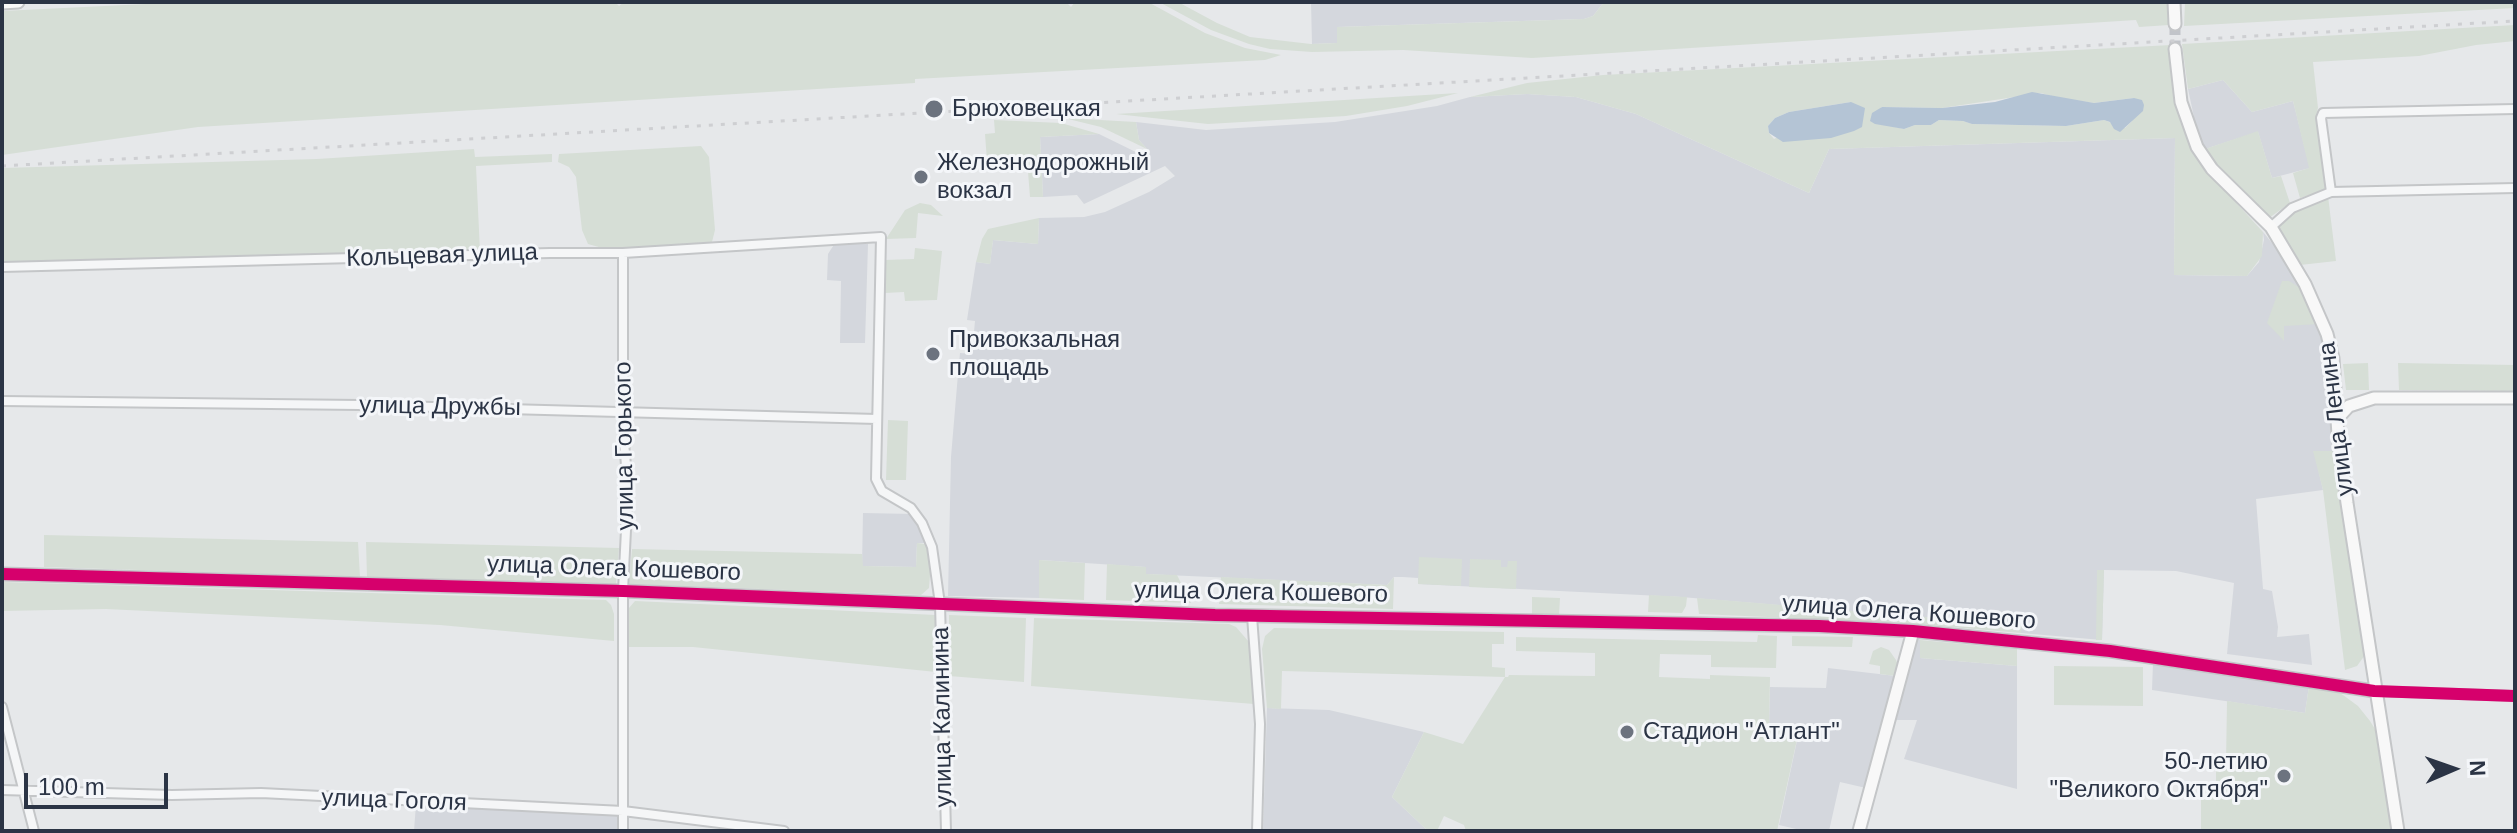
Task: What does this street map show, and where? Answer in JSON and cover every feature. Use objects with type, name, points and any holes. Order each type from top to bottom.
[{"type":"street","points":[[2,3],[18,2]]},
{"type":"street","points":[[2174,2],[2175,24]]},
{"type":"street","name":"улица Ленина","points":[[2175,49],[2181,102],[2197,147],[2212,169],[2271,227],[2322,319],[2333,358],[2337,419],[2374,691],[2398,831]]},
{"type":"street","points":[[2331,192],[2321,118],[2323,113],[2515,109]]},
{"type":"street","points":[[2271,227],[2292,208],[2331,192],[2515,188]]},
{"type":"street","name":"Кольцевая улица","points":[[2,267],[623,253],[881,237],[877,419]]},
{"type":"street","name":"улица Горького","points":[[623,253],[623,411],[628,489],[623,591],[623,831]]},
{"type":"street","points":[[2337,419],[2349,406],[2374,398],[2515,398]]},
{"type":"street","name":"улица Дружбы","points":[[2,401],[623,411],[877,419]]},
{"type":"street","name":"улица Калинина","points":[[877,419],[877,484],[882,491],[911,508],[928,535],[940,604],[946,831]]},
{"type":"street","name":"улица Олега Кошевого","points":[[2,572],[623,591],[1252,616],[1783,625],[1913,631],[2147,656],[2374,691],[2515,696]]},
{"type":"street","points":[[1252,616],[1260,724],[1257,831]]},
{"type":"street","points":[[1859,831],[1913,631]]},
{"type":"street","points":[[2,707],[34,831]]},
{"type":"street","name":"улица Гоголя","points":[[2,790],[172,795],[261,793],[623,811],[784,831]]},
{"type":"shaded area","points":[[187,2],[615,2],[619,6],[624,2],[1066,2],[1071,7],[1075,2],[1148,2],[1205,33],[1245,48],[1281,55],[1265,60],[915,79],[915,83],[198,127],[2,155],[2,11]]},
{"type":"shaded area","points":[[1159,2],[1178,2],[1250,37],[1311,44],[1337,43],[1337,27],[1584,19],[1593,16],[1604,2],[2168,2],[2169,25],[2139,27],[2136,20],[1532,58],[1403,50],[1312,52],[1270,49],[1211,30]]},
{"type":"shaded area","points":[[1311,2],[1604,2],[1593,16],[1584,19],[1337,27],[1337,43],[1312,44]]},
{"type":"shaded area","points":[[2185,2],[2515,2],[2515,8],[2184,26]]},
{"type":"shaded area","points":[[2515,25],[2515,41],[2419,56],[2313,62],[2318,108],[2316,116],[2327,189],[2300,198],[2293,173],[2309,168],[2293,101],[2252,112],[2223,80],[2188,89],[2182,44]]},
{"type":"shaded area","points":[[2171,45],[2178,114],[2189,143],[2208,172],[2263,232],[2262,256],[2247,276],[2174,275],[2175,138],[1829,149],[1809,193],[1636,114],[1576,97],[1527,94],[1470,97],[1527,83],[1603,75]],"holes":[[[2041,93],[2094,103],[2134,98],[2132,121],[2125,128],[2104,120],[2066,126],[1972,124],[1939,120],[1931,125],[1904,129],[1891,126],[1881,107],[1942,108]],[[1851,102],[1774,139],[1769,133],[1768,126],[1775,118],[1789,112]]]},
{"type":"shaded area","points":[[2223,80],[2252,112],[2293,101],[2310,168],[2272,178],[2258,132],[2205,149],[2197,131],[2188,89]]},
{"type":"shaded area","points":[[1458,93],[1407,106],[1346,116],[1208,124],[1116,114]]},
{"type":"shaded area","points":[[1527,94],[1576,97],[1636,114],[1809,193],[1829,149],[2175,138],[2174,275],[2247,276],[2259,262],[2263,232],[2277,249],[2304,295],[2319,324],[2328,357],[2337,451],[2314,451],[2323,490],[2256,499],[2263,589],[2272,591],[2277,637],[2309,634],[2312,665],[2227,654],[2234,583],[2176,571],[2104,570],[2102,640],[2021,633],[2021,625],[1681,597],[1418,584],[1418,578],[1403,577],[1394,577],[1387,585],[1145,574],[1145,567],[1040,560],[1039,598],[948,596],[951,457],[960,353],[972,354],[975,321],[967,320],[976,262],[990,264],[993,240],[1038,244],[1039,218],[1084,217],[1105,212],[1175,176],[1165,166],[1084,204],[1077,195],[1043,197],[1040,137],[1099,134],[1146,157],[1147,149],[1139,140],[1136,122],[1206,130],[1335,122],[1437,106],[1470,97]]},
{"type":"shaded area","points":[[1064,118],[1136,122],[1139,140],[1147,149],[1101,127]]},
{"type":"shaded area","points":[[994,120],[1061,123],[1099,134],[1040,137],[1043,197],[1030,197],[1027,159],[987,161],[985,134],[995,133]]},
{"type":"shaded area","points":[[2258,131],[2272,178],[2281,176],[2290,203],[2269,218],[2221,171],[2205,149]]},
{"type":"shaded area","points":[[701,146],[709,157],[715,230],[712,242],[606,249],[588,244],[582,230],[576,177],[569,167],[558,162],[559,154]]},
{"type":"shaded area","points":[[474,149],[475,157],[552,154],[552,162],[476,166],[480,252],[2,264],[2,168],[317,159]]},
{"type":"shaded area","points":[[2328,196],[2336,261],[2300,265],[2276,227],[2289,213]]},
{"type":"shaded area","points":[[920,203],[931,205],[943,216],[918,213],[916,238],[886,239],[905,210]]},
{"type":"shaded area","points":[[1039,218],[1038,244],[993,240],[990,264],[976,262],[988,229]]},
{"type":"shaded area","points":[[835,243],[868,244],[865,343],[840,343],[841,281],[827,280],[828,254]]},
{"type":"shaded area","points":[[915,248],[942,251],[937,300],[905,301],[904,292],[885,293],[884,260],[914,259]]},
{"type":"shaded area","points":[[2282,281],[2289,281],[2300,288],[2319,324],[2284,326],[2284,341],[2267,323]]},
{"type":"shaded area","points":[[2368,363],[2369,390],[2346,390],[2343,364]]},
{"type":"shaded area","points":[[2398,363],[2515,365],[2515,391],[2399,390]]},
{"type":"shaded area","points":[[888,420],[908,421],[906,480],[886,480]]},
{"type":"shaded area","points":[[2313,451],[2337,451],[2365,655],[2357,666],[2345,670],[2323,490]]},
{"type":"shaded area","points":[[863,513],[913,514],[929,548],[924,543],[917,543],[916,567],[862,566]]},
{"type":"shaded area","points":[[44,535],[358,542],[360,577],[44,567]]},
{"type":"shaded area","points":[[366,542],[619,548],[616,584],[367,577]]},
{"type":"shaded area","points":[[917,543],[926,544],[929,548],[931,563],[929,588],[921,595],[629,584],[632,549],[862,554],[863,566],[916,567]]},
{"type":"shaded area","points":[[1419,557],[1462,559],[1461,586],[1418,584]]},
{"type":"shaded area","points":[[1470,559],[1501,560],[1501,567],[1507,567],[1508,561],[1517,561],[1516,589],[1469,587]]},
{"type":"shaded area","points":[[1039,560],[1085,563],[1084,600],[1039,598]]},
{"type":"shaded area","points":[[1107,564],[1146,567],[1146,574],[1177,575],[1191,603],[1106,600]]},
{"type":"shaded area","points":[[2097,570],[2104,570],[2102,640],[2096,640]]},
{"type":"shaded area","points":[[1221,577],[1387,585],[1394,577],[1393,609],[1219,604]]},
{"type":"shaded area","points":[[2,582],[606,600],[614,614],[614,641],[440,625],[106,609],[2,611]]},
{"type":"shaded area","points":[[1649,595],[1687,597],[1686,606],[1682,613],[1648,612]]},
{"type":"shaded area","points":[[1532,597],[1560,598],[1559,615],[1532,614]]},
{"type":"shaded area","points":[[1697,598],[2022,625],[2021,633],[1906,623],[1699,614]]},
{"type":"shaded area","points":[[635,601],[936,615],[936,672],[693,647],[629,647],[629,608]]},
{"type":"shaded area","points":[[949,615],[1026,618],[1024,682],[949,676]]},
{"type":"shaded area","points":[[1034,618],[1229,624],[1236,627],[1249,642],[1254,704],[1031,686]]},
{"type":"shaded area","points":[[1274,628],[1504,632],[1504,644],[1492,644],[1492,667],[1505,668],[1505,677],[1282,671],[1281,709],[1267,708],[1262,649],[1265,636]]},
{"type":"shaded area","name":"Стадион \"Атлант\"","points":[[1758,635],[1777,636],[1776,668],[1711,667],[1711,655],[1660,654],[1659,677],[1770,677],[1769,728],[1798,735],[1777,831],[1466,831],[1464,825],[1444,816],[1437,831],[1428,831],[1392,797],[1424,732],[1463,744],[1505,677],[1595,676],[1595,653],[1516,651],[1516,637],[1757,642]]},
{"type":"shaded area","points":[[1792,636],[1853,637],[1852,647],[1792,646]]},
{"type":"shaded area","points":[[1915,639],[1920,640],[1920,658],[2017,666],[2017,789],[1904,759],[1917,720],[1895,720]]},
{"type":"shaded area","points":[[1920,640],[2017,649],[2017,666],[1920,658]]},
{"type":"shaded area","points":[[1881,647],[1889,650],[1896,660],[1899,667],[1896,676],[1880,674],[1880,666],[1869,664],[1873,651]]},
{"type":"shaded area","points":[[2153,663],[2309,686],[2305,713],[2152,690]]},
{"type":"shaded area","points":[[2054,666],[2143,667],[2143,706],[2054,705]]},
{"type":"shaded area","points":[[1828,668],[1896,676],[1866,788],[1840,782],[1829,831],[1805,831],[1779,825],[1798,736],[1769,728],[1770,687],[1826,688]]},
{"type":"shaded area","points":[[2309,686],[2334,690],[2343,695],[2358,706],[2375,729],[2392,831],[2201,831],[2201,795],[2216,794],[2216,763],[2226,763],[2227,701],[2305,713]]},
{"type":"shaded area","points":[[1267,708],[1329,710],[1424,732],[1392,797],[1428,831],[1263,831]]},
{"type":"shaded area","points":[[416,804],[618,813],[618,831],[414,831]]},
{"type":"water","points":[[2032,92],[2094,103],[2134,98],[2142,100],[2144,105],[2143,111],[2120,132],[2104,120],[2066,126],[1972,124],[1939,120],[1931,125],[1904,129],[1870,121],[1872,113],[1882,107],[1942,108],[1995,102]]},
{"type":"water","points":[[1851,102],[1865,108],[1862,127],[1854,131],[1831,138],[1783,142],[1769,133],[1768,126],[1775,118],[1789,112]]},
{"type":"tunnel","points":[[2175,24],[2175,49]]},
{"type":"railway","points":[[2,166],[2515,21]]},
{"type":"cycle path","points":[[2,574],[623,591],[1215,615],[1819,626],[1913,631],[2110,651],[2374,691],[2515,696]]},
{"type":"place","name":"Брюховецкая","points":[[934,109]]},
{"type":"place","name":"Железнодорожный вокзал","points":[[921,177]]},
{"type":"place","name":"Привокзальная площадь","points":[[933,354]]},
{"type":"place","name":"Стадион \"Атлант\"","points":[[1627,732]]},
{"type":"place","name":"50-летию \"Великого Октября\"","points":[[2284,776]]}]
